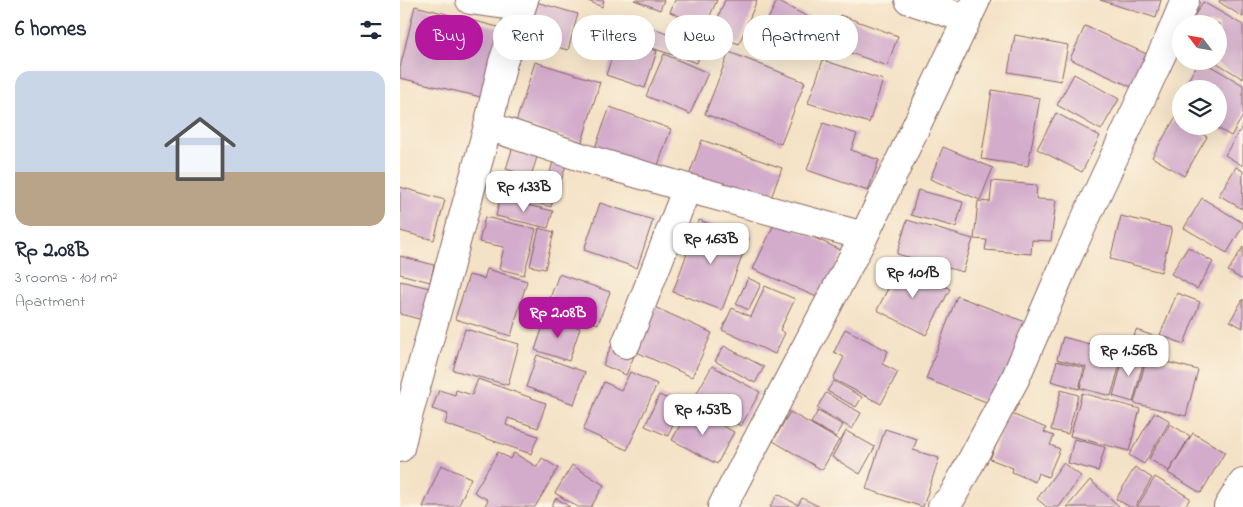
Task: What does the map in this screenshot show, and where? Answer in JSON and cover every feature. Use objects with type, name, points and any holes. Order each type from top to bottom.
[{"type":"street","points":[[400,448],[504,62],[522,4],[470,0]]},
{"type":"street","points":[[722,507],[864,236],[972,10],[909,0]]},
{"type":"street","points":[[942,507],[952,497],[1015,378],[1069,254],[1168,42],[1185,0]]},
{"type":"street","points":[[488,126],[687,188],[864,236]]},
{"type":"street","points":[[626,344],[687,188]]},
{"type":"street","points":[[1228,507],[1243,483]]},
{"type":"building","points":[[586,0],[604,0],[602,7]]},
{"type":"building","points":[[634,0],[664,0],[660,10]]},
{"type":"building","points":[[675,0],[717,0],[710,15],[677,15],[670,12]]},
{"type":"building","points":[[725,0],[757,0],[751,15],[743,15],[743,34],[739,44],[733,42],[733,15],[719,15]]},
{"type":"building","points":[[1100,0],[1161,0],[1156,18]]},
{"type":"building","points":[[1220,0],[1243,0],[1243,17],[1219,2]]},
{"type":"building","points":[[777,1],[804,15],[770,15]]},
{"type":"building","points":[[536,2],[578,14],[572,15],[572,36],[568,50],[562,48],[562,15],[532,15]]},
{"type":"building","points":[[1203,2],[1226,15],[1195,15]]},
{"type":"building","points":[[415,6],[451,15],[415,15],[415,60],[483,60],[483,23],[493,26],[494,60],[485,98],[400,78],[400,68]]},
{"type":"building","points":[[1228,16],[1243,25],[1243,79],[1228,70]]},
{"type":"building","points":[[858,22],[898,36],[887,66],[858,56]]},
{"type":"building","points":[[1085,26],[1151,56],[1136,89],[1070,59]]},
{"type":"building","points":[[655,29],[665,32],[665,52],[655,49]]},
{"type":"building","points":[[1015,35],[1068,45],[1061,81],[1008,72]]},
{"type":"building","points":[[664,54],[665,60],[678,60],[708,73],[690,114],[646,96]]},
{"type":"building","points":[[733,54],[743,58],[743,60],[749,60],[805,82],[781,144],[705,114],[726,60],[733,60]]},
{"type":"building","points":[[611,60],[654,60],[645,88],[606,75]]},
{"type":"building","points":[[823,60],[883,80],[869,123],[808,103]]},
{"type":"building","points":[[535,62],[600,82],[582,142],[516,122]]},
{"type":"building","points":[[1194,70],[1217,70],[1243,85],[1243,116],[1231,136],[1227,134],[1227,80],[1188,80]]},
{"type":"building","points":[[1074,74],[1119,99],[1101,130],[1057,105]]},
{"type":"building","points":[[992,90],[1040,98],[1028,166],[981,159]]},
{"type":"building","points":[[610,107],[671,129],[654,176],[593,153]]},
{"type":"building","points":[[1056,113],[1100,136],[1082,172],[1037,149]]},
{"type":"building","points":[[823,123],[857,134],[851,150],[879,160],[868,191],[807,170]]},
{"type":"building","points":[[1172,123],[1172,135],[1204,135],[1207,137],[1184,176],[1152,157]]},
{"type":"building","points":[[1243,125],[1243,166],[1225,155]]},
{"type":"building","points":[[702,140],[782,168],[768,206],[688,178]]},
{"type":"building","points":[[514,143],[539,151],[531,176],[506,169]]},
{"type":"building","points":[[943,147],[993,168],[980,200],[930,179]]},
{"type":"building","points":[[555,155],[568,159],[551,207],[511,195],[517,178],[546,186]]},
{"type":"building","points":[[1236,167],[1243,171],[1242,209],[1219,195]]},
{"type":"building","points":[[992,181],[1037,185],[1036,199],[1056,200],[1051,241],[1032,240],[1031,254],[985,250],[987,240],[974,239],[978,201],[990,202]]},
{"type":"building","points":[[400,187],[445,200],[434,240],[400,231]]},
{"type":"building","points":[[918,190],[963,202],[956,227],[911,215]]},
{"type":"building","points":[[1202,198],[1243,223],[1227,253],[1184,228]]},
{"type":"building","points":[[500,199],[553,211],[548,228],[496,216]]},
{"type":"building","points":[[600,203],[653,220],[637,268],[584,250]]},
{"type":"building","points":[[1121,216],[1172,228],[1161,272],[1110,259]]},
{"type":"building","points":[[485,217],[536,229],[524,275],[499,269],[504,247],[479,242]]},
{"type":"building","points":[[699,220],[749,238],[722,310],[673,292]]},
{"type":"building","points":[[776,220],[843,251],[821,299],[753,269]]},
{"type":"building","points":[[907,220],[973,239],[963,272],[897,254]]},
{"type":"building","points":[[539,228],[554,232],[545,269],[530,266]]},
{"type":"building","points":[[1188,247],[1213,262],[1197,289],[1171,274]]},
{"type":"building","points":[[1243,247],[1243,280],[1228,271]]},
{"type":"building","points":[[400,256],[434,265],[430,282],[400,274]]},
{"type":"building","points":[[901,263],[950,289],[926,335],[877,310]]},
{"type":"building","points":[[487,269],[527,281],[511,336],[455,319],[469,275],[484,279]]},
{"type":"building","points":[[559,274],[610,292],[598,324],[547,306]]},
{"type":"building","points":[[748,278],[761,284],[749,310],[736,304]]},
{"type":"building","points":[[400,281],[430,288],[423,320],[400,314]]},
{"type":"building","points":[[765,286],[795,299],[780,330],[785,333],[775,354],[722,330],[732,308],[751,317]]},
{"type":"building","points":[[1177,293],[1200,302],[1184,344],[1160,335]]},
{"type":"building","points":[[957,296],[1028,323],[997,406],[926,379]]},
{"type":"building","points":[[1243,299],[1243,328],[1230,321]]},
{"type":"building","points":[[650,305],[712,333],[692,377],[630,349]]},
{"type":"building","points":[[546,317],[580,328],[569,361],[535,350]]},
{"type":"building","points":[[465,329],[519,344],[508,385],[453,370]]},
{"type":"building","points":[[845,329],[888,351],[882,364],[898,372],[881,404],[833,379],[844,357],[834,352]]},
{"type":"building","points":[[1136,330],[1160,338],[1153,357],[1130,350]]},
{"type":"building","points":[[1063,337],[1123,353],[1111,396],[1080,388],[1086,367],[1057,359]]},
{"type":"building","points":[[611,346],[634,356],[626,375],[603,365]]},
{"type":"building","points":[[724,346],[764,367],[755,383],[715,361]]},
{"type":"building","points":[[1125,352],[1145,357],[1133,402],[1113,396]]},
{"type":"building","points":[[537,355],[585,372],[574,404],[526,387]]},
{"type":"building","points":[[1147,357],[1198,370],[1186,416],[1134,403]]},
{"type":"building","points":[[1057,361],[1084,368],[1079,389],[1051,381]]},
{"type":"building","points":[[712,366],[760,392],[741,426],[693,400]]},
{"type":"building","points":[[630,372],[657,384],[627,450],[583,430],[604,382],[621,390]]},
{"type":"building","points":[[478,379],[546,403],[538,428],[508,418],[506,425],[538,436],[531,454],[445,424],[448,414],[432,409],[439,390],[455,395],[456,390],[472,395]]},
{"type":"building","points":[[834,381],[862,397],[856,407],[827,391]]},
{"type":"building","points":[[1061,390],[1078,395],[1068,434],[1051,430]]},
{"type":"building","points":[[826,393],[861,413],[852,429],[817,408]]},
{"type":"building","points":[[1082,393],[1140,409],[1129,451],[1070,436]]},
{"type":"building","points":[[659,395],[681,405],[668,436],[645,426]]},
{"type":"building","points":[[689,408],[734,432],[717,464],[672,440]]},
{"type":"building","points":[[818,411],[843,425],[836,437],[811,423]]},
{"type":"building","points":[[790,412],[839,440],[822,470],[773,441]]},
{"type":"building","points":[[1155,412],[1170,421],[1144,464],[1129,455]]},
{"type":"building","points":[[1009,413],[1046,428],[1044,432],[1054,436],[1050,445],[1060,449],[1048,477],[1038,473],[1035,482],[1012,472],[1013,468],[990,459]]},
{"type":"building","points":[[1170,424],[1190,436],[1169,471],[1149,459]]},
{"type":"building","points":[[885,429],[917,439],[913,450],[939,458],[923,507],[866,489]]},
{"type":"building","points":[[846,431],[875,447],[860,474],[832,457]]},
{"type":"building","points":[[1193,433],[1225,452],[1201,493],[1168,473]]},
{"type":"building","points":[[1074,439],[1105,447],[1098,471],[1068,463]]},
{"type":"building","points":[[498,452],[510,459],[514,453],[537,467],[542,458],[558,468],[535,507],[484,507],[488,500],[474,492]]},
{"type":"building","points":[[1063,463],[1081,476],[1059,507],[1047,507],[1037,499]]},
{"type":"building","points":[[441,465],[471,478],[458,507],[423,507]]},
{"type":"building","points":[[572,465],[604,485],[591,507],[578,507],[555,493]]},
{"type":"building","points":[[1135,467],[1152,478],[1135,507],[1130,507],[1116,499]]},
{"type":"building","points":[[1155,477],[1190,498],[1185,507],[1137,507]]},
{"type":"building","points":[[1090,480],[1120,507],[1067,507]]},
{"type":"building","points":[[778,494],[798,505],[802,498],[820,507],[770,507]]},
{"type":"building","points":[[556,498],[570,507],[551,507]]}]
